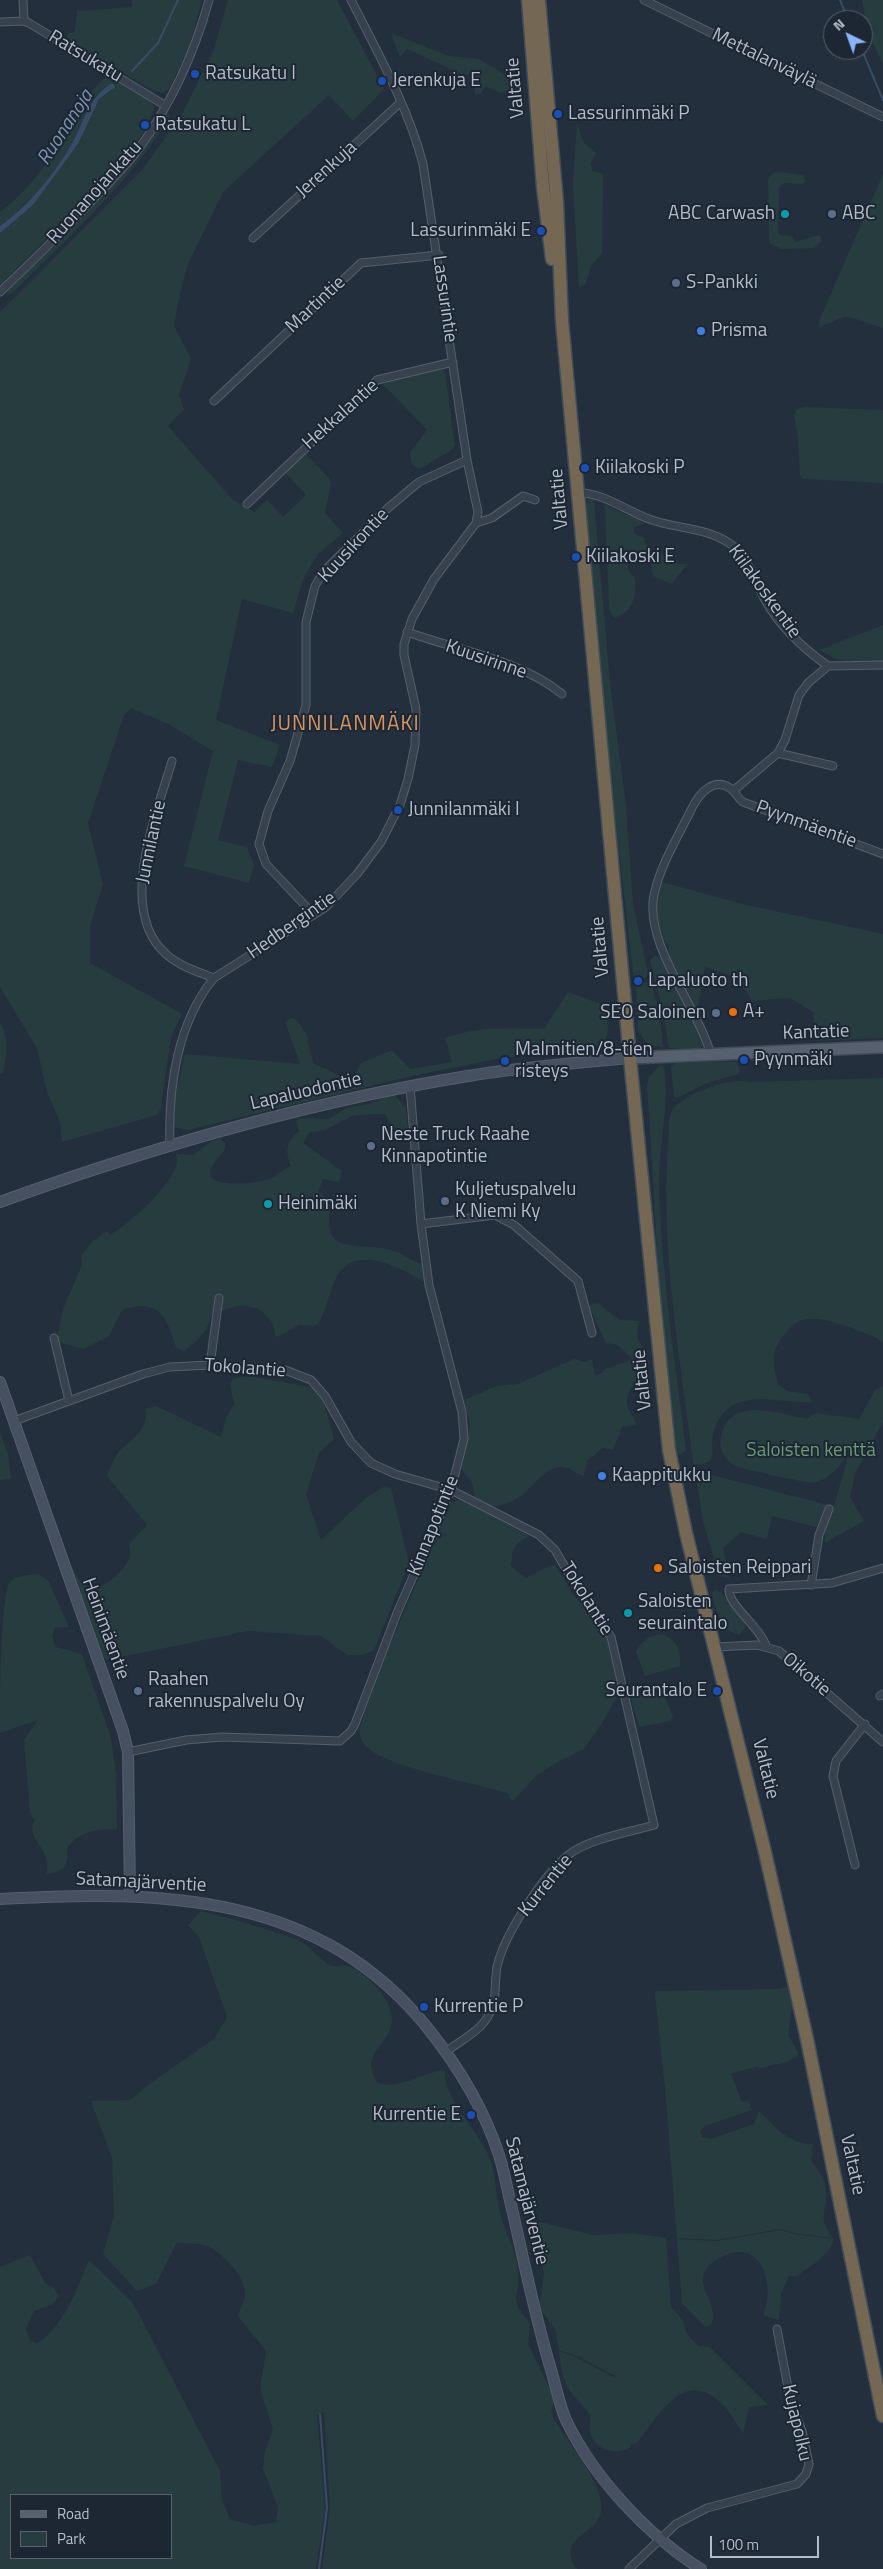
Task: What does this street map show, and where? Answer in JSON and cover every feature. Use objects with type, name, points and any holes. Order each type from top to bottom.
[{"type":"highway","name":"Valtatie","points":[[528,0],[543,186],[562,321],[630,1058],[669,1450],[686,1533],[765,1852],[807,2039],[883,2416]]},
{"type":"highway","name":"Valtatie","points":[[539,0],[558,202],[562,321]]},
{"type":"main road","name":"Kantatie","points":[[630,1058],[883,1048]]},
{"type":"street","points":[[0,22],[24,21],[23,0]]},
{"type":"street","name":"Ruonanojankatu","points":[[0,292],[91,201],[137,151],[166,106],[186,69],[201,32],[209,0]]},
{"type":"street","name":"Lassurintie","points":[[351,0],[401,102],[415,136],[423,164],[467,460],[478,512],[476,523]]},
{"type":"street","name":"Mettalanväylä","points":[[644,0],[883,117]]},
{"type":"street","name":"Ratsukatu","points":[[24,21],[166,106]]},
{"type":"street","name":"Jerenkuja","points":[[253,238],[401,102]]},
{"type":"street","name":"Martintie","points":[[214,401],[361,264],[438,255]]},
{"type":"street","name":"Hekkalantie","points":[[247,504],[377,380],[453,362]]},
{"type":"street","name":"Kuusikontie","points":[[314,915],[266,864],[260,844],[268,811],[290,761],[306,705],[306,622],[315,586],[330,565],[388,508],[419,482],[467,460]]},
{"type":"street","name":"Kiilakoskentie","points":[[578,493],[596,496],[652,520],[695,530],[731,544],[747,564],[765,600],[785,628],[828,666]]},
{"type":"street","name":"Hedbergintie","points":[[170,1145],[169,1122],[182,1036],[190,1014],[214,978],[326,907],[346,886],[381,842],[392,824],[408,779],[415,745],[416,721],[404,655],[407,632],[418,605],[434,579],[476,523],[492,518],[523,496],[535,500]]},
{"type":"street","name":"Kuusirinne","points":[[407,632],[512,666],[552,686],[562,694]]},
{"type":"street","points":[[711,1055],[701,1025],[663,952],[655,923],[653,903],[662,872],[697,799],[707,788],[714,785],[727,786],[734,791],[778,752],[785,740],[799,695],[808,683],[828,666],[883,665]]},
{"type":"street","points":[[778,752],[833,766]]},
{"type":"street","name":"Junnilantie","points":[[172,761],[148,848],[141,898],[148,926],[160,948],[177,962],[214,978]]},
{"type":"street","name":"Pyynmäentie","points":[[734,791],[743,802],[883,854]]},
{"type":"street","name":"Lapaluodontie","points":[[0,1202],[170,1145],[304,1110],[410,1086],[518,1068],[630,1058]]},
{"type":"street","name":"Kinnapotintie","points":[[128,1752],[205,1738],[304,1738],[335,1741],[345,1738],[355,1724],[397,1613],[451,1490],[461,1455],[464,1426],[429,1285],[421,1224],[410,1086]]},
{"type":"street","points":[[421,1224],[495,1215],[514,1225],[578,1281],[592,1333]]},
{"type":"street","points":[[210,1366],[219,1298]]},
{"type":"street","points":[[54,1338],[69,1401]]},
{"type":"street","name":"Tokolantie","points":[[14,1421],[152,1370],[180,1366],[210,1366],[285,1370],[306,1376],[325,1396],[354,1446],[372,1463],[395,1474],[451,1490],[539,1535],[550,1544],[576,1586],[608,1630],[626,1695]]},
{"type":"street","name":"Heinimäentie","points":[[0,1382],[123,1731],[128,1752],[130,1896]]},
{"type":"street","points":[[811,1585],[819,1535],[829,1509]]},
{"type":"street","points":[[766,1646],[762,1635],[729,1594],[729,1589],[837,1582],[883,1568]]},
{"type":"street","name":"Oikotie","points":[[714,1648],[766,1646],[779,1651],[883,1742]]},
{"type":"street","name":"Kurrentie","points":[[447,2051],[482,2026],[494,2003],[496,1970],[503,1949],[535,1893],[565,1858],[582,1846],[654,1825],[626,1695]]},
{"type":"street","points":[[855,1865],[833,1776],[836,1761],[864,1724]]},
{"type":"street","name":"Satamajärventie","points":[[0,1899],[130,1896],[194,1901],[226,1906],[271,1918],[324,1942],[356,1960],[392,1988],[447,2051],[470,2089],[500,2156],[543,2345],[566,2420],[599,2474],[659,2539],[701,2569]]},
{"type":"street","name":"Kujapolku","points":[[629,2569],[676,2524],[707,2508],[797,2484],[806,2474],[809,2464],[802,2431],[790,2398],[777,2329]]},
{"type":"green space","points":[[132,0],[202,0],[189,48],[168,90],[162,93],[154,91],[66,40],[68,33],[75,32],[77,11],[132,7]]},
{"type":"green space","points":[[228,0],[337,0],[384,89],[353,121],[329,95],[223,192],[188,264],[178,302],[174,326],[191,359],[179,395],[184,409],[168,426],[233,500],[254,512],[267,500],[283,517],[306,495],[283,470],[295,458],[305,453],[329,478],[331,484],[325,513],[343,533],[318,554],[304,577],[293,613],[242,599],[216,720],[280,745],[272,767],[238,760],[218,840],[247,847],[254,865],[249,883],[184,866],[213,751],[170,725],[131,708],[124,715],[88,823],[103,885],[90,925],[90,963],[182,1014],[171,1037],[161,1108],[157,1115],[62,1142],[60,1122],[47,1092],[37,1048],[0,987],[0,312],[143,169],[182,114],[214,49]]},
{"type":"green space","points":[[862,0],[883,0],[883,64],[873,44],[873,10],[864,10]]},
{"type":"green space","points":[[391,33],[449,56],[479,59],[502,73],[513,83],[513,90],[500,93],[486,86],[480,94],[475,95],[474,75],[459,73],[407,49],[400,57]]},
{"type":"green space","points":[[109,76],[150,100],[154,106],[146,127],[121,164],[0,285],[0,233],[33,205],[78,144],[99,99],[115,85],[110,84],[97,96],[66,154],[32,198],[0,226],[0,212],[20,195],[37,175],[48,161],[85,100],[102,80]]},
{"type":"green space","points":[[168,112],[170,116],[154,140],[118,186],[16,290],[9,295],[7,294],[12,286],[130,166]]},
{"type":"green space","points":[[577,124],[584,143],[596,153],[591,163],[592,171],[603,174],[602,253],[592,265],[585,284],[579,288],[573,185]]},
{"type":"green space","points":[[773,173],[803,175],[806,181],[802,184],[784,183],[779,187],[778,233],[792,236],[796,242],[819,235],[822,240],[814,248],[781,249],[769,243],[768,178]]},
{"type":"green space","points":[[883,174],[883,328],[844,317],[820,327],[819,321]]},
{"type":"green space","points":[[440,367],[445,372],[455,446],[449,452],[419,469],[412,465],[410,453],[427,430],[379,380]]},
{"type":"green space","points":[[804,407],[883,410],[883,483],[803,479],[800,475],[798,437],[794,415],[797,409]]},
{"type":"green space","points":[[589,497],[594,501],[610,682],[626,806],[633,904],[648,973],[647,977],[638,978],[634,976],[633,971],[613,799],[586,506]]},
{"type":"green space","points":[[605,505],[645,523],[633,528],[635,535],[644,537],[645,544],[676,563],[688,564],[671,584],[653,576],[651,564],[646,557],[630,554],[628,567],[630,573],[635,578],[634,597],[626,612],[614,618],[609,609]]},
{"type":"green space","points":[[883,625],[883,662],[838,660],[819,650]]},
{"type":"green space","points":[[662,882],[742,904],[883,934],[883,1038],[816,1041],[813,1012],[790,998],[752,1001],[748,993],[733,978],[705,967],[697,1012],[683,990],[671,964],[669,947],[658,924],[657,907]]},
{"type":"green space","points":[[654,956],[660,957],[665,962],[700,1029],[704,1044],[699,1050],[669,1048],[663,1010],[650,961]]},
{"type":"green space","points":[[640,982],[652,984],[659,1013],[663,1047],[648,1045],[638,1031],[636,986]]},
{"type":"green space","points":[[568,992],[603,1005],[608,1030],[603,1044],[563,1052],[501,1058],[412,1076],[188,1130],[173,1127],[172,1109],[185,1054],[300,1064],[285,1022],[291,1018],[296,1019],[306,1033],[313,1063],[349,1080],[354,1078],[361,1063],[392,1050],[410,1069],[452,1062],[445,1038],[457,1034],[494,1029],[544,1029]]},
{"type":"green space","points":[[0,1023],[7,1047],[3,1073],[0,1074]]},
{"type":"green space","points":[[737,1062],[740,1070],[738,1074],[707,1083],[677,1098],[674,1097],[671,1066],[676,1063]]},
{"type":"green space","points":[[661,1065],[664,1067],[666,1098],[659,1189],[663,1254],[686,1450],[681,1454],[677,1454],[666,1362],[658,1270],[647,1086],[649,1076]]},
{"type":"green space","points":[[883,1078],[883,1343],[877,1338],[825,1320],[804,1320],[795,1324],[777,1346],[774,1358],[776,1377],[778,1384],[788,1391],[808,1394],[812,1402],[763,1399],[740,1402],[729,1407],[717,1422],[714,1430],[711,1459],[702,1464],[693,1464],[669,1266],[666,1187],[671,1113],[679,1103],[698,1092],[732,1082]]},
{"type":"green space","points":[[394,1094],[406,1108],[409,1139],[398,1137],[385,1114],[354,1115],[325,1130],[310,1132],[303,1143],[342,1171],[339,1182],[323,1179],[318,1192],[331,1203],[329,1220],[331,1232],[336,1240],[343,1244],[391,1250],[399,1253],[422,1264],[424,1282],[392,1265],[379,1261],[356,1261],[346,1266],[337,1276],[318,1324],[314,1326],[299,1325],[277,1337],[269,1318],[255,1308],[237,1306],[228,1308],[220,1313],[222,1296],[218,1293],[215,1296],[212,1314],[207,1327],[198,1339],[184,1351],[176,1347],[169,1327],[159,1312],[144,1306],[122,1310],[109,1336],[84,1349],[62,1343],[57,1339],[63,1309],[82,1265],[81,1256],[94,1240],[107,1231],[110,1235],[156,1197],[176,1167],[176,1154],[193,1155],[212,1141],[220,1139],[225,1143],[225,1149],[212,1166],[211,1177],[217,1181],[234,1184],[267,1180],[291,1166],[287,1152],[291,1139],[299,1131],[296,1120],[301,1118],[328,1119],[347,1108],[369,1104]]},
{"type":"green space","points":[[594,1303],[599,1304],[620,1320],[639,1321],[637,1337],[649,1362],[628,1395],[628,1407],[636,1425],[622,1427],[613,1450],[602,1448],[587,1461],[584,1476],[566,1467],[554,1468],[548,1471],[526,1492],[508,1503],[493,1507],[475,1498],[472,1482],[461,1469],[470,1424],[464,1400],[497,1386],[518,1384],[574,1359],[584,1362],[592,1359],[595,1376],[604,1372],[605,1369],[633,1359],[618,1345],[606,1343],[589,1306]]},
{"type":"green space","points":[[254,1377],[315,1388],[322,1398],[334,1439],[319,1453],[306,1494],[321,1540],[366,1498],[383,1487],[391,1488],[409,1563],[374,1650],[363,1655],[347,1655],[321,1636],[248,1631],[106,1660],[94,1643],[69,1563],[79,1580],[88,1587],[94,1588],[107,1583],[124,1567],[130,1556],[129,1544],[147,1525],[107,1476],[114,1459],[142,1429],[146,1416],[145,1409],[156,1406],[221,1437],[226,1417],[234,1404],[230,1384],[233,1379]]},
{"type":"green space","name":"Saloisten kenttä","points":[[883,1386],[883,1422],[855,1474],[850,1497],[864,1521],[825,1543],[825,1529],[772,1516],[767,1539],[741,1532],[723,1548],[729,1578],[719,1576],[703,1521],[695,1471],[834,1506],[849,1453],[829,1476],[811,1483],[757,1472],[732,1464],[724,1455],[721,1448],[721,1437],[726,1424],[734,1416],[756,1410],[807,1419],[815,1413],[859,1419],[875,1390]]},
{"type":"green space","points":[[0,1432],[8,1454],[11,1479],[0,1480]]},
{"type":"green space","points":[[460,1499],[529,1536],[519,1542],[514,1548],[511,1566],[526,1578],[549,1566],[555,1565],[573,1594],[598,1622],[606,1636],[620,1690],[604,1720],[584,1749],[537,1775],[513,1801],[507,1793],[411,1768],[377,1754],[367,1747],[359,1733],[381,1666],[451,1503]]},
{"type":"green space","points":[[38,1574],[48,1580],[69,1627],[55,1628],[52,1637],[56,1647],[82,1654],[111,1738],[116,1775],[117,1830],[89,1832],[82,1835],[71,1843],[67,1849],[65,1866],[58,1871],[47,1874],[47,1860],[33,1832],[34,1821],[30,1812],[24,1740],[38,1720],[0,1733],[1,1655],[6,1594],[9,1583],[15,1578]]},
{"type":"green space","points":[[715,1589],[728,1600],[744,1623],[746,1627],[739,1635],[723,1628],[713,1598],[712,1593]]},
{"type":"green space","points":[[661,1634],[671,1639],[677,1646],[680,1655],[680,1666],[645,1676],[636,1652],[646,1640]]},
{"type":"green space","points":[[662,1691],[673,1716],[670,1721],[639,1727],[631,1698]]},
{"type":"green space","points":[[201,1911],[297,1940],[330,1965],[344,1965],[355,1969],[378,1988],[384,1996],[391,2013],[390,2030],[373,2057],[371,2064],[378,2083],[386,2085],[395,2084],[445,2070],[446,2081],[456,2105],[480,2141],[492,2164],[500,2213],[517,2264],[516,2298],[519,2308],[530,2324],[528,2344],[551,2391],[554,2402],[551,2411],[553,2417],[584,2463],[598,2489],[601,2512],[592,2527],[573,2544],[571,2551],[571,2559],[577,2569],[322,2569],[330,2508],[324,2412],[317,2415],[325,2510],[316,2569],[0,2569],[0,2267],[30,2255],[45,2283],[54,2288],[59,2296],[53,2304],[34,2311],[26,2329],[31,2341],[38,2343],[56,2326],[80,2283],[89,2260],[132,2302],[142,2320],[220,2471],[222,2500],[230,2519],[254,2526],[276,2522],[278,2507],[263,2469],[265,2451],[273,2429],[260,2389],[266,2351],[238,2316],[245,2294],[237,2272],[224,2258],[210,2248],[201,2244],[177,2242],[156,2284],[137,2291],[103,2254],[114,2216],[112,2158],[91,2101],[130,2100],[159,2077],[214,2039],[227,2017],[199,1937],[188,1925]]},
{"type":"green space","points":[[787,1986],[792,2006],[788,2035],[798,2052],[798,2056],[784,2063],[760,2068],[758,2066],[731,2074],[742,2102],[749,2101],[752,2110],[705,2126],[700,2131],[702,2137],[710,2139],[754,2124],[759,2111],[783,2134],[797,2141],[813,2144],[811,2161],[824,2181],[826,2203],[824,2218],[833,2238],[794,2233],[780,2229],[717,2240],[677,2238],[655,1993],[656,1991],[781,1989]]},
{"type":"green space","points":[[532,2220],[593,2235],[632,2233],[666,2238],[671,2307],[682,2319],[687,2334],[698,2346],[710,2347],[768,2405],[749,2407],[743,2434],[730,2413],[712,2396],[692,2390],[681,2394],[670,2402],[635,2444],[631,2443],[630,2448],[612,2451],[595,2443],[590,2431],[591,2419],[585,2408],[569,2390],[564,2380],[559,2351],[578,2358],[611,2376],[617,2377],[579,2357],[559,2350],[555,2329],[543,2313],[540,2303],[544,2272],[541,2263],[529,2245]]},
{"type":"green space","points":[[780,2230],[794,2234],[834,2239],[828,2251],[818,2261],[795,2277],[789,2276],[781,2294],[779,2320],[763,2315],[768,2293],[767,2282],[764,2271],[758,2261],[751,2255],[741,2252],[719,2258],[706,2269],[703,2276],[705,2290],[713,2311],[711,2325],[705,2327],[682,2303],[677,2239],[717,2241]]},
{"type":"water","points":[[110,84],[114,84],[115,87],[99,99],[78,144],[33,205],[0,233],[0,226],[22,208],[50,177],[73,142],[92,103]]},
{"type":"waterway","name":"Ruonanoja","points":[[132,71],[158,43],[178,0]]},
{"type":"waterway","name":"Ruonanoja","points":[[840,0],[844,10]]},
{"type":"waterway","name":"Ruonanoja","points":[[866,60],[883,100]]},
{"type":"waterway","points":[[319,2569],[327,2508],[320,2414]]},
{"type":"place","name":"Ratsukatu I","points":[[195,74]]},
{"type":"place","name":"Jerenkuja E","points":[[382,81]]},
{"type":"place","name":"Lassurinmäki P","points":[[558,114]]},
{"type":"place","name":"Ratsukatu L","points":[[145,125]]},
{"type":"place","name":"ABC Carwash","points":[[785,214]]},
{"type":"place","name":"ABC","points":[[832,214]]},
{"type":"place","name":"Lassurinmäki E","points":[[541,231]]},
{"type":"place","name":"S-Pankki","points":[[676,283]]},
{"type":"place","name":"Prisma","points":[[701,331]]},
{"type":"place","name":"Kiilakoski P","points":[[585,468]]},
{"type":"place","name":"Kiilakoski E","points":[[576,557]]},
{"type":"place","name":"Junnilanmäki I","points":[[398,810]]},
{"type":"place","name":"Lapaluoto th","points":[[638,981]]},
{"type":"place","name":"A+","points":[[733,1012]]},
{"type":"place","name":"SEO Saloinen","points":[[716,1013]]},
{"type":"place","name":"Pyynmäki","points":[[744,1060]]},
{"type":"place","name":"Malmitien/8-tien risteys","points":[[505,1061]]},
{"type":"place","name":"Neste Truck Raahe Kinnapotintie","points":[[371,1146]]},
{"type":"place","name":"Kuljetuspalvelu K Niemi Ky","points":[[445,1201]]},
{"type":"place","name":"Heinimäki","points":[[268,1204]]},
{"type":"place","name":"Kaappitukku","points":[[602,1476]]},
{"type":"place","name":"Saloisten Reippari","points":[[658,1568]]},
{"type":"place","name":"Saloisten seuraintalo","points":[[628,1613]]},
{"type":"place","name":"Raahen rakennuspalvelu Oy","points":[[138,1691]]},
{"type":"place","name":"Seurantalo E","points":[[717,1691]]},
{"type":"place","name":"Kurrentie P","points":[[424,2007]]},
{"type":"place","name":"Kurrentie E","points":[[471,2115]]},
{"type":"district","name":"JUNNILANMÄKI","points":[[345,725]]}]
